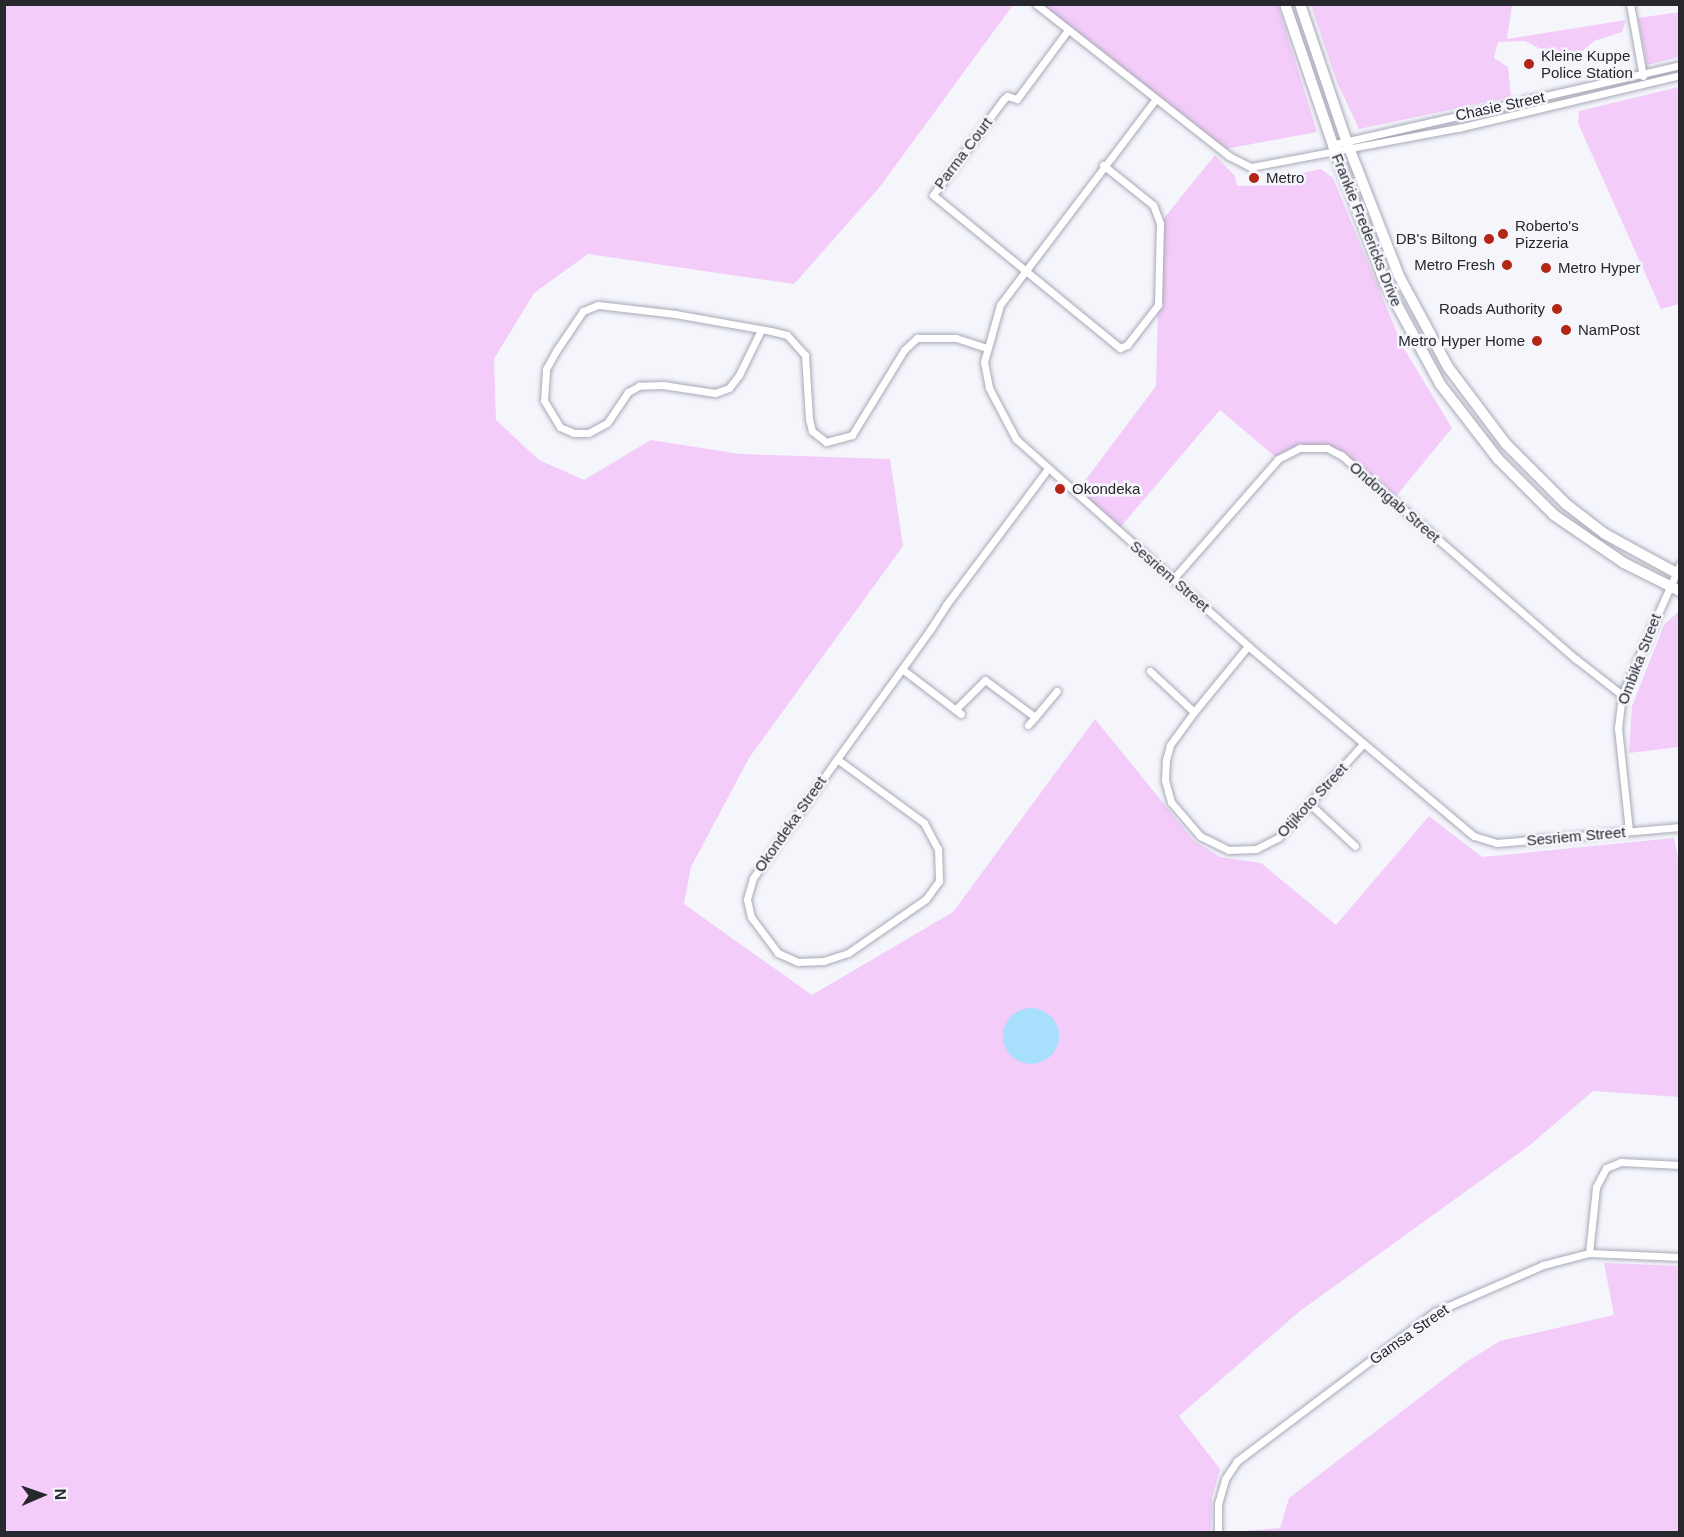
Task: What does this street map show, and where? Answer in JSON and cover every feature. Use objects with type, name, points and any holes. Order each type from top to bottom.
[{"type":"main road","name":"Frankie Fredericks Drive","points":[[1285,4],[1334,149],[1385,283],[1408,331],[1465,421],[1554,515],[1624,563],[1680,591]]},
{"type":"main road","name":"Frankie Fredericks Drive","points":[[1300,4],[1348,145],[1399,276],[1423,326],[1472,402],[1506,444],[1566,504],[1605,534],[1678,571]]},
{"type":"street","name":"Chasie Street","points":[[1036,4],[1155,100],[1229,156],[1251,167],[1322,152],[1680,65]]},
{"type":"street","points":[[1629,4],[1645,84]]},
{"type":"street","name":"Parma Court","points":[[1068,30],[1017,99],[1007,96],[1003,100],[934,189],[936,200],[1120,348],[1127,345],[1151,315],[1159,297],[1158,212],[1104,165]]},
{"type":"street","name":"Chasie Street","points":[[1348,145],[1680,75]]},
{"type":"street","name":"Sesriem Street","points":[[1155,100],[1023,271],[1000,305],[986,348],[988,388],[1000,414],[1016,439],[1047,470],[1174,578],[1248,646],[1460,827],[1485,841],[1680,828]]},
{"type":"street","points":[[761,330],[739,375],[729,388],[715,393],[663,385],[639,386],[628,392],[607,423],[588,433],[574,433],[560,427],[544,400],[546,369],[556,351],[583,312],[598,305],[761,330],[787,335],[799,345],[808,369],[812,431],[826,442],[852,435],[904,350],[917,338],[956,338],[986,348]]},
{"type":"street","name":"Ondongab Street","points":[[1174,578],[1278,459],[1300,448],[1327,448],[1341,455],[1576,659],[1622,695]]},
{"type":"street","name":"Okondeka Street","points":[[837,759],[928,828],[939,849],[939,881],[926,899],[848,953],[824,962],[798,962],[778,953],[760,933],[747,899],[753,878],[837,759],[1047,470]]},
{"type":"street","name":"Ombika Street","points":[[1629,831],[1618,728],[1622,695],[1667,586],[1678,571]]},
{"type":"street","name":"Otjikoto Street","points":[[1248,646],[1194,711],[1170,745],[1166,780],[1171,802],[1200,836],[1229,850],[1256,849],[1278,838],[1311,806],[1362,745]]},
{"type":"street","points":[[902,669],[959,712],[985,680],[1035,717]]},
{"type":"street","points":[[1150,671],[1194,711]]},
{"type":"street","points":[[1028,725],[1057,691]]},
{"type":"street","points":[[1311,806],[1355,846]]},
{"type":"street","points":[[1589,1253],[1596,1187],[1606,1168],[1621,1162],[1680,1165]]},
{"type":"street","name":"Gamsa Street","points":[[1218,1533],[1220,1496],[1225,1479],[1238,1461],[1435,1312],[1543,1265],[1589,1253],[1680,1257]]},
{"type":"shaded area","points":[[5,5],[1013,5],[879,188],[794,284],[588,254],[534,293],[494,359],[496,420],[539,460],[584,480],[651,440],[740,454],[890,459],[903,546],[749,758],[691,867],[684,904],[812,995],[953,912],[1095,719],[1194,841],[1220,857],[1261,863],[1336,925],[1429,816],[1482,857],[1674,838],[1680,867],[1679,1097],[1593,1091],[1530,1145],[1300,1311],[1179,1416],[1220,1469],[1212,1498],[1211,1532],[5,1532]]},
{"type":"shaded area","points":[[1036,5],[1278,5],[1317,132],[1220,150]]},
{"type":"shaded area","points":[[1311,5],[1512,5],[1507,39],[1626,20],[1622,32],[1594,41],[1571,61],[1560,59],[1525,41],[1498,42],[1494,58],[1508,67],[1511,97],[1359,129],[1337,82]]},
{"type":"shaded area","points":[[1679,12],[1679,57],[1647,65],[1638,18]]},
{"type":"shaded area","points":[[1679,87],[1679,304],[1661,309],[1578,123],[1579,111]]},
{"type":"shaded area","points":[[1215,155],[1235,176],[1237,186],[1276,185],[1281,177],[1321,169],[1333,178],[1403,347],[1452,428],[1393,500],[1341,455],[1315,446],[1278,459],[1220,410],[1118,530],[1075,494],[1156,386],[1160,223]]},
{"type":"shaded area","points":[[1679,611],[1679,747],[1629,753],[1632,706],[1664,625]]},
{"type":"shaded area","points":[[1604,1263],[1679,1266],[1679,1532],[1232,1532],[1280,1528],[1289,1498],[1466,1362],[1500,1341],[1614,1315]]},
{"type":"water","points":[[1031,1008],[1042,1010],[1051,1016],[1057,1025],[1059,1036],[1057,1047],[1051,1056],[1042,1062],[1031,1064],[1020,1062],[1011,1056],[1005,1047],[1003,1036],[1005,1025],[1011,1016],[1020,1010]]},
{"type":"place","name":"Kleine Kuppe Police Station","points":[[1529,64]]},
{"type":"place","name":"Metro","points":[[1254,178]]},
{"type":"place","name":"Roberto's Pizzeria","points":[[1503,234]]},
{"type":"place","name":"DB's Biltong","points":[[1489,239]]},
{"type":"place","name":"Metro Fresh","points":[[1507,265]]},
{"type":"place","name":"Metro Hyper","points":[[1546,268]]},
{"type":"place","name":"Roads Authority","points":[[1557,309]]},
{"type":"place","name":"NamPost","points":[[1566,330]]},
{"type":"place","name":"Metro Hyper Home","points":[[1537,341]]},
{"type":"place","name":"Okondeka","points":[[1060,489]]}]
